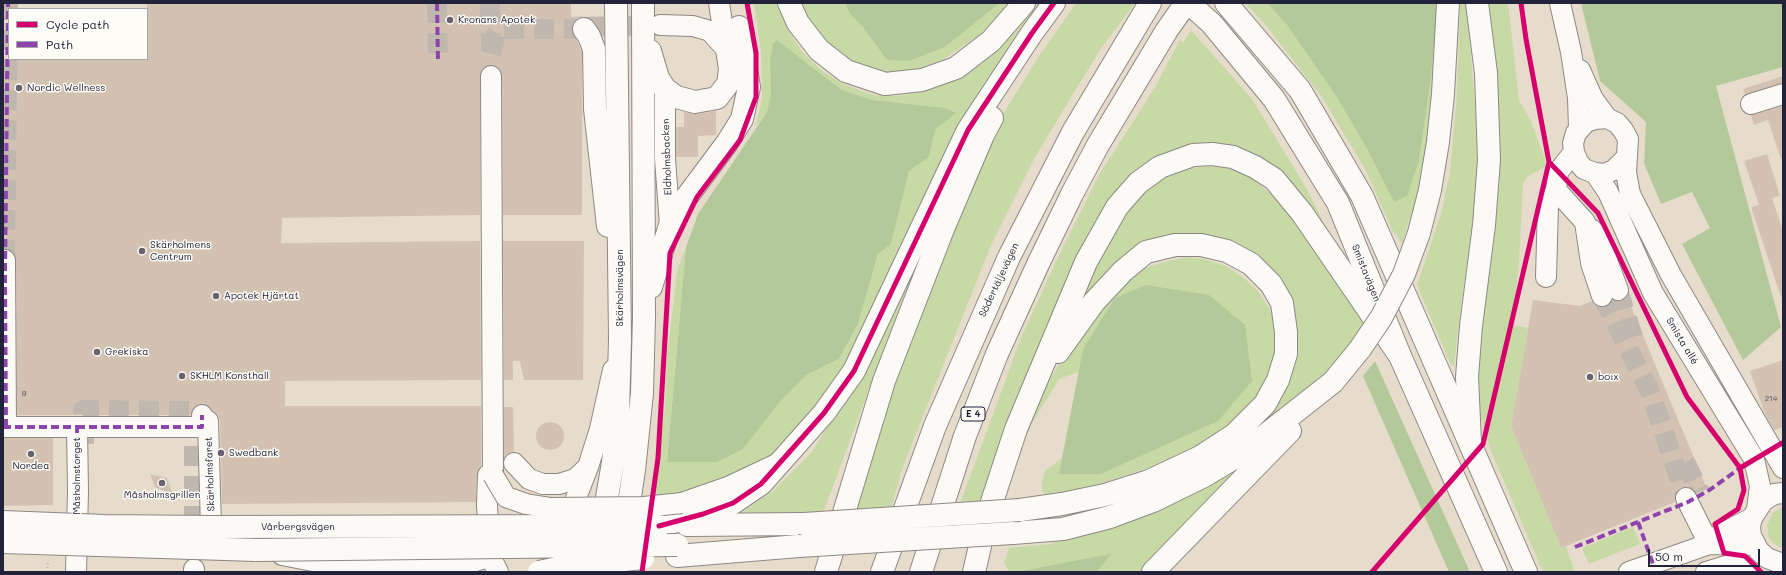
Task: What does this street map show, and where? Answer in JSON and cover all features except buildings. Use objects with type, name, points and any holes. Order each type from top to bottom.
[{"type":"main road","name":"Skärholmsvägen","points":[[595,572],[613,462],[618,413],[620,284],[616,3]]},
{"type":"main road","points":[[643,3],[651,25],[658,78],[665,89],[676,97],[695,102],[717,98],[727,85]]},
{"type":"main road","points":[[789,3],[798,23],[819,50],[846,70],[885,84],[922,80],[956,68],[991,41],[1024,3]]},
{"type":"main road","points":[[659,526],[703,514],[733,503],[761,484],[824,413],[854,371],[968,130],[1032,33],[1054,3]]},
{"type":"main road","points":[[826,572],[884,381],[943,229],[983,135],[1060,3]]},
{"type":"main road","name":"E 4","points":[[921,572],[965,436],[997,354],[1072,194],[1098,145],[1167,30],[1187,3]]},
{"type":"main road","name":"Smistavägen","points":[[1187,3],[1212,24],[1274,99],[1338,203],[1400,356],[1496,572]]},
{"type":"main road","points":[[1226,3],[1300,90],[1362,196],[1526,572]]},
{"type":"main road","points":[[1153,572],[1292,428],[1360,350],[1382,318],[1401,280],[1419,233],[1430,190],[1438,142],[1443,94],[1448,3]]},
{"type":"main road","points":[[1470,442],[1467,376],[1470,326],[1484,225],[1489,160],[1486,73],[1477,3]]},
{"type":"main road","name":"Södertäljevägen","points":[[882,572],[935,426],[1009,257],[1073,132],[1147,8]]},
{"type":"main road","points":[[644,317],[653,278],[670,225],[680,206],[727,143],[742,119],[749,87],[735,52],[728,13]]},
{"type":"main road","points":[[619,572],[639,431],[644,317],[651,25]]},
{"type":"main road","points":[[584,29],[589,36],[594,49],[595,109],[608,226],[620,284]]},
{"type":"main road","points":[[974,572],[986,520],[1016,429],[1086,262],[1117,207],[1138,183],[1160,167],[1192,155],[1212,154],[1234,157],[1255,167],[1274,179],[1302,213],[1400,356]]},
{"type":"main road","points":[[659,526],[804,524],[1020,510],[1062,504],[1104,495],[1149,481],[1200,457],[1234,435],[1265,404],[1278,380],[1286,354],[1286,332],[1282,303],[1271,284],[1251,264],[1227,251],[1194,245],[1175,245],[1146,252],[1123,271],[1094,302],[1037,380]]},
{"type":"main road","points":[[3,542],[256,550],[677,550],[799,546],[1063,529],[1110,517],[1153,501],[1204,476],[1244,452],[1333,382]]},
{"type":"main road","name":"Vårbergsvägen","points":[[3,522],[104,526],[212,527],[659,526]]},
{"type":"main road","points":[[539,572],[677,550]]},
{"type":"street","points":[[1560,3],[1571,52],[1578,98],[1579,129]]},
{"type":"street","points":[[693,26],[728,13]]},
{"type":"street","points":[[651,25],[693,26],[710,31],[735,52],[729,69],[727,85]]},
{"type":"street","points":[[1571,52],[1594,99],[1606,118]]},
{"type":"street","points":[[256,550],[322,563],[458,567],[494,564],[487,505],[490,475],[491,76]]},
{"type":"street","name":"Eldholmsbacken","points":[[665,89],[665,159],[670,225]]},
{"type":"street","points":[[1751,104],[1783,94]]},
{"type":"street","points":[[1546,277],[1548,205],[1556,190],[1558,172],[1574,152],[1573,143],[1579,129],[1586,122],[1596,118],[1606,118],[1617,123],[1628,139],[1629,149],[1626,158],[1630,194],[1671,275],[1783,468]]},
{"type":"street","name":"Smista allé","points":[[1574,152],[1578,162],[1589,171],[1608,192],[1653,293],[1754,459],[1760,486],[1750,526],[1757,548],[1770,572]]},
{"type":"street","points":[[1556,190],[1589,171],[1604,174],[1614,170],[1626,158]]},
{"type":"street","points":[[1556,190],[1585,222],[1591,263],[1610,293]]},
{"type":"street","points":[[4,269],[5,427]]},
{"type":"street","points":[[565,572],[564,558],[576,498],[600,429],[620,339]]},
{"type":"street","name":"Skärholmsfaret","points":[[76,427],[202,427],[205,418],[212,527]]},
{"type":"street","name":"Måsholmstorget","points":[[5,427],[76,427],[81,570]]},
{"type":"street","points":[[490,475],[506,497],[526,504],[551,508],[644,507],[682,502],[728,486],[782,461]]},
{"type":"street","points":[[514,463],[529,479],[543,484],[559,484],[575,479],[588,467]]},
{"type":"street","points":[[1629,572],[1709,544],[1719,535],[1754,513],[1763,501],[1774,494],[1783,493]]},
{"type":"street","points":[[1693,495],[1699,520],[1709,544]]},
{"type":"street","points":[[551,508],[593,526]]},
{"type":"street","points":[[1709,544],[1757,548],[1767,558],[1783,564]]},
{"type":"street","points":[[1706,572],[1726,566],[1736,565],[1749,572]]},
{"type":"green space","points":[[754,3],[778,3],[788,30],[803,53],[825,73],[843,84],[874,95],[897,96],[916,93],[944,82],[1038,3],[1043,3],[962,123],[936,171],[838,382],[767,461],[718,487],[653,498],[665,406],[667,357],[677,271],[686,247],[667,462],[777,405],[805,376],[839,359],[858,324],[878,254],[891,244],[909,171],[929,157],[935,130],[955,113],[873,100],[842,90],[777,40],[770,61],[771,94],[767,112],[756,127],[762,97],[761,52]]},
{"type":"green space","points":[[802,3],[845,3],[850,14],[862,26],[887,60],[945,47],[1000,3],[1012,3],[978,36],[944,59],[909,72],[880,74],[860,69],[818,38],[806,17]]},
{"type":"green space","points":[[845,3],[1000,3],[945,47],[909,61],[887,60],[862,26],[850,14]]},
{"type":"green space","points":[[1076,3],[1135,3],[1100,50],[1034,159],[992,243],[902,469],[891,509],[854,511],[879,417],[998,122],[1039,56]]},
{"type":"green space","points":[[1245,3],[1267,3],[1287,25],[1336,96],[1366,147],[1394,202],[1419,161],[1430,85],[1438,3],[1434,82],[1425,165],[1416,200],[1402,243],[1392,230],[1365,169],[1322,97],[1264,23]]},
{"type":"green space","points":[[1267,3],[1438,3],[1430,85],[1419,161],[1407,196],[1394,202],[1366,147],[1336,96],[1287,25]]},
{"type":"green space","points":[[1460,3],[1466,3],[1468,18],[1477,130],[1477,172],[1474,218],[1462,296],[1454,366],[1450,363],[1417,285],[1441,214],[1450,173],[1457,93]]},
{"type":"green space","points":[[1487,3],[1508,3],[1519,100],[1531,121],[1545,160],[1545,167],[1528,176],[1523,183],[1519,262],[1513,325],[1528,328],[1511,426],[1561,548],[1566,546],[1575,572],[1543,572],[1491,451],[1481,418],[1477,376],[1479,344],[1500,182]]},
{"type":"green space","points":[[1581,3],[1783,3],[1783,67],[1716,86],[1781,327],[1743,360],[1682,244],[1710,228],[1692,192],[1661,204],[1644,163],[1646,122],[1600,81]]},
{"type":"green space","points":[[1191,30],[1252,99],[1307,189],[1346,268],[1288,186],[1212,148],[1124,188],[982,503],[960,504],[1022,335],[1060,253],[1099,175],[1154,89],[1180,40],[1183,43]]},
{"type":"green space","points":[[777,40],[842,90],[873,100],[945,108],[956,113],[935,130],[929,157],[909,171],[891,244],[878,254],[858,324],[839,359],[805,376],[777,405],[743,449],[717,462],[667,462],[686,247],[698,214],[767,112],[771,94],[770,61],[773,43]]},
{"type":"green space","points":[[1208,166],[1233,169],[1251,178],[1271,194],[1298,226],[1367,321],[1339,362],[1309,391],[1248,434],[1268,416],[1283,396],[1296,362],[1297,336],[1293,313],[1283,287],[1176,236],[1074,312],[1104,242],[1136,199],[1159,179],[1184,169]]},
{"type":"green space","points":[[932,227],[903,298],[823,513],[740,514],[773,491],[811,453],[840,408]]},
{"type":"green space","points":[[1186,257],[1204,259],[1226,266],[1244,278],[1258,291],[1269,308],[1276,327],[1276,349],[1271,370],[1262,388],[1245,410],[1219,432],[1196,446],[1150,467],[1099,484],[1047,496],[1042,491],[1042,481],[1045,471],[1062,458],[1059,474],[1101,474],[1083,349],[1079,372],[1059,379],[1030,427],[1002,501],[1010,468],[1045,388],[1062,359],[1090,320],[1141,269]]},
{"type":"green space","points":[[1146,285],[1209,295],[1245,325],[1252,381],[1218,421],[1101,474],[1059,474],[1083,349],[1115,298]]},
{"type":"green space","points":[[1375,361],[1470,572],[1449,572],[1363,376]]},
{"type":"green space","points":[[1256,454],[1142,572],[1009,572],[1004,563],[1009,548],[1049,544],[1108,529]]},
{"type":"green space","points":[[1783,507],[1783,549],[1774,544],[1769,538],[1767,525],[1773,512]]},
{"type":"green space","points":[[1633,527],[1640,544],[1589,564],[1582,548]]},
{"type":"green space","points":[[1111,554],[1097,572],[1016,572]]},
{"type":"tunnel","points":[[5,260],[8,3]]},
{"type":"tunnel","points":[[437,3],[438,63]]},
{"type":"tunnel","points":[[490,3],[491,50]]},
{"type":"tunnel","points":[[584,27],[660,25]]},
{"type":"tunnel","points":[[491,54],[496,35],[503,29],[584,29]]},
{"type":"tunnel","points":[[1618,290],[1633,337]]},
{"type":"tunnel","points":[[1602,296],[1651,394],[1686,498]]},
{"type":"tunnel","points":[[84,444],[83,410],[194,411],[194,543]]},
{"type":"tunnel","points":[[1685,462],[1700,492]]},
{"type":"marked path","points":[[6,427],[5,274],[8,3]]},
{"type":"marked path","points":[[437,3],[438,63]]},
{"type":"marked path","points":[[77,427],[202,427],[202,415]]},
{"type":"marked path","points":[[3,427],[77,427],[78,491]]},
{"type":"marked path","points":[[1575,547],[1688,502],[1711,489],[1740,468]]},
{"type":"marked path","points":[[1638,522],[1653,564]]},
{"type":"cycle path","points":[[642,572],[658,458],[670,253],[697,197],[740,140],[756,97],[756,53],[747,3]]},
{"type":"cycle path","points":[[659,526],[703,514],[733,503],[761,484],[824,413],[854,371],[968,130],[1032,33],[1054,3]]},
{"type":"cycle path","points":[[1521,3],[1526,39],[1549,162],[1598,213],[1687,397],[1740,468],[1782,443],[1783,444]]},
{"type":"cycle path","points":[[1372,572],[1483,444],[1549,162]]},
{"type":"cycle path","points":[[1740,468],[1744,490],[1738,509],[1715,524],[1724,553],[1745,556],[1761,572]]},
{"type":"place","name":"Kronans Apotek","points":[[450,20]]},
{"type":"place","name":"Nordic Wellness","points":[[19,88]]},
{"type":"place","name":"Skärholmens Centrum","points":[[142,251]]},
{"type":"place","name":"Apotek Hjärtat","points":[[216,296]]},
{"type":"place","name":"Grekiska","points":[[97,352]]},
{"type":"place","name":"SKHLM Konsthall","points":[[182,376]]},
{"type":"place","name":"bo:x","points":[[1590,377]]},
{"type":"place","name":"Swedbank","points":[[221,453]]},
{"type":"place","name":"Nordea","points":[[31,454]]},
{"type":"place","name":"Måsholmsgrillen","points":[[162,483]]}]
